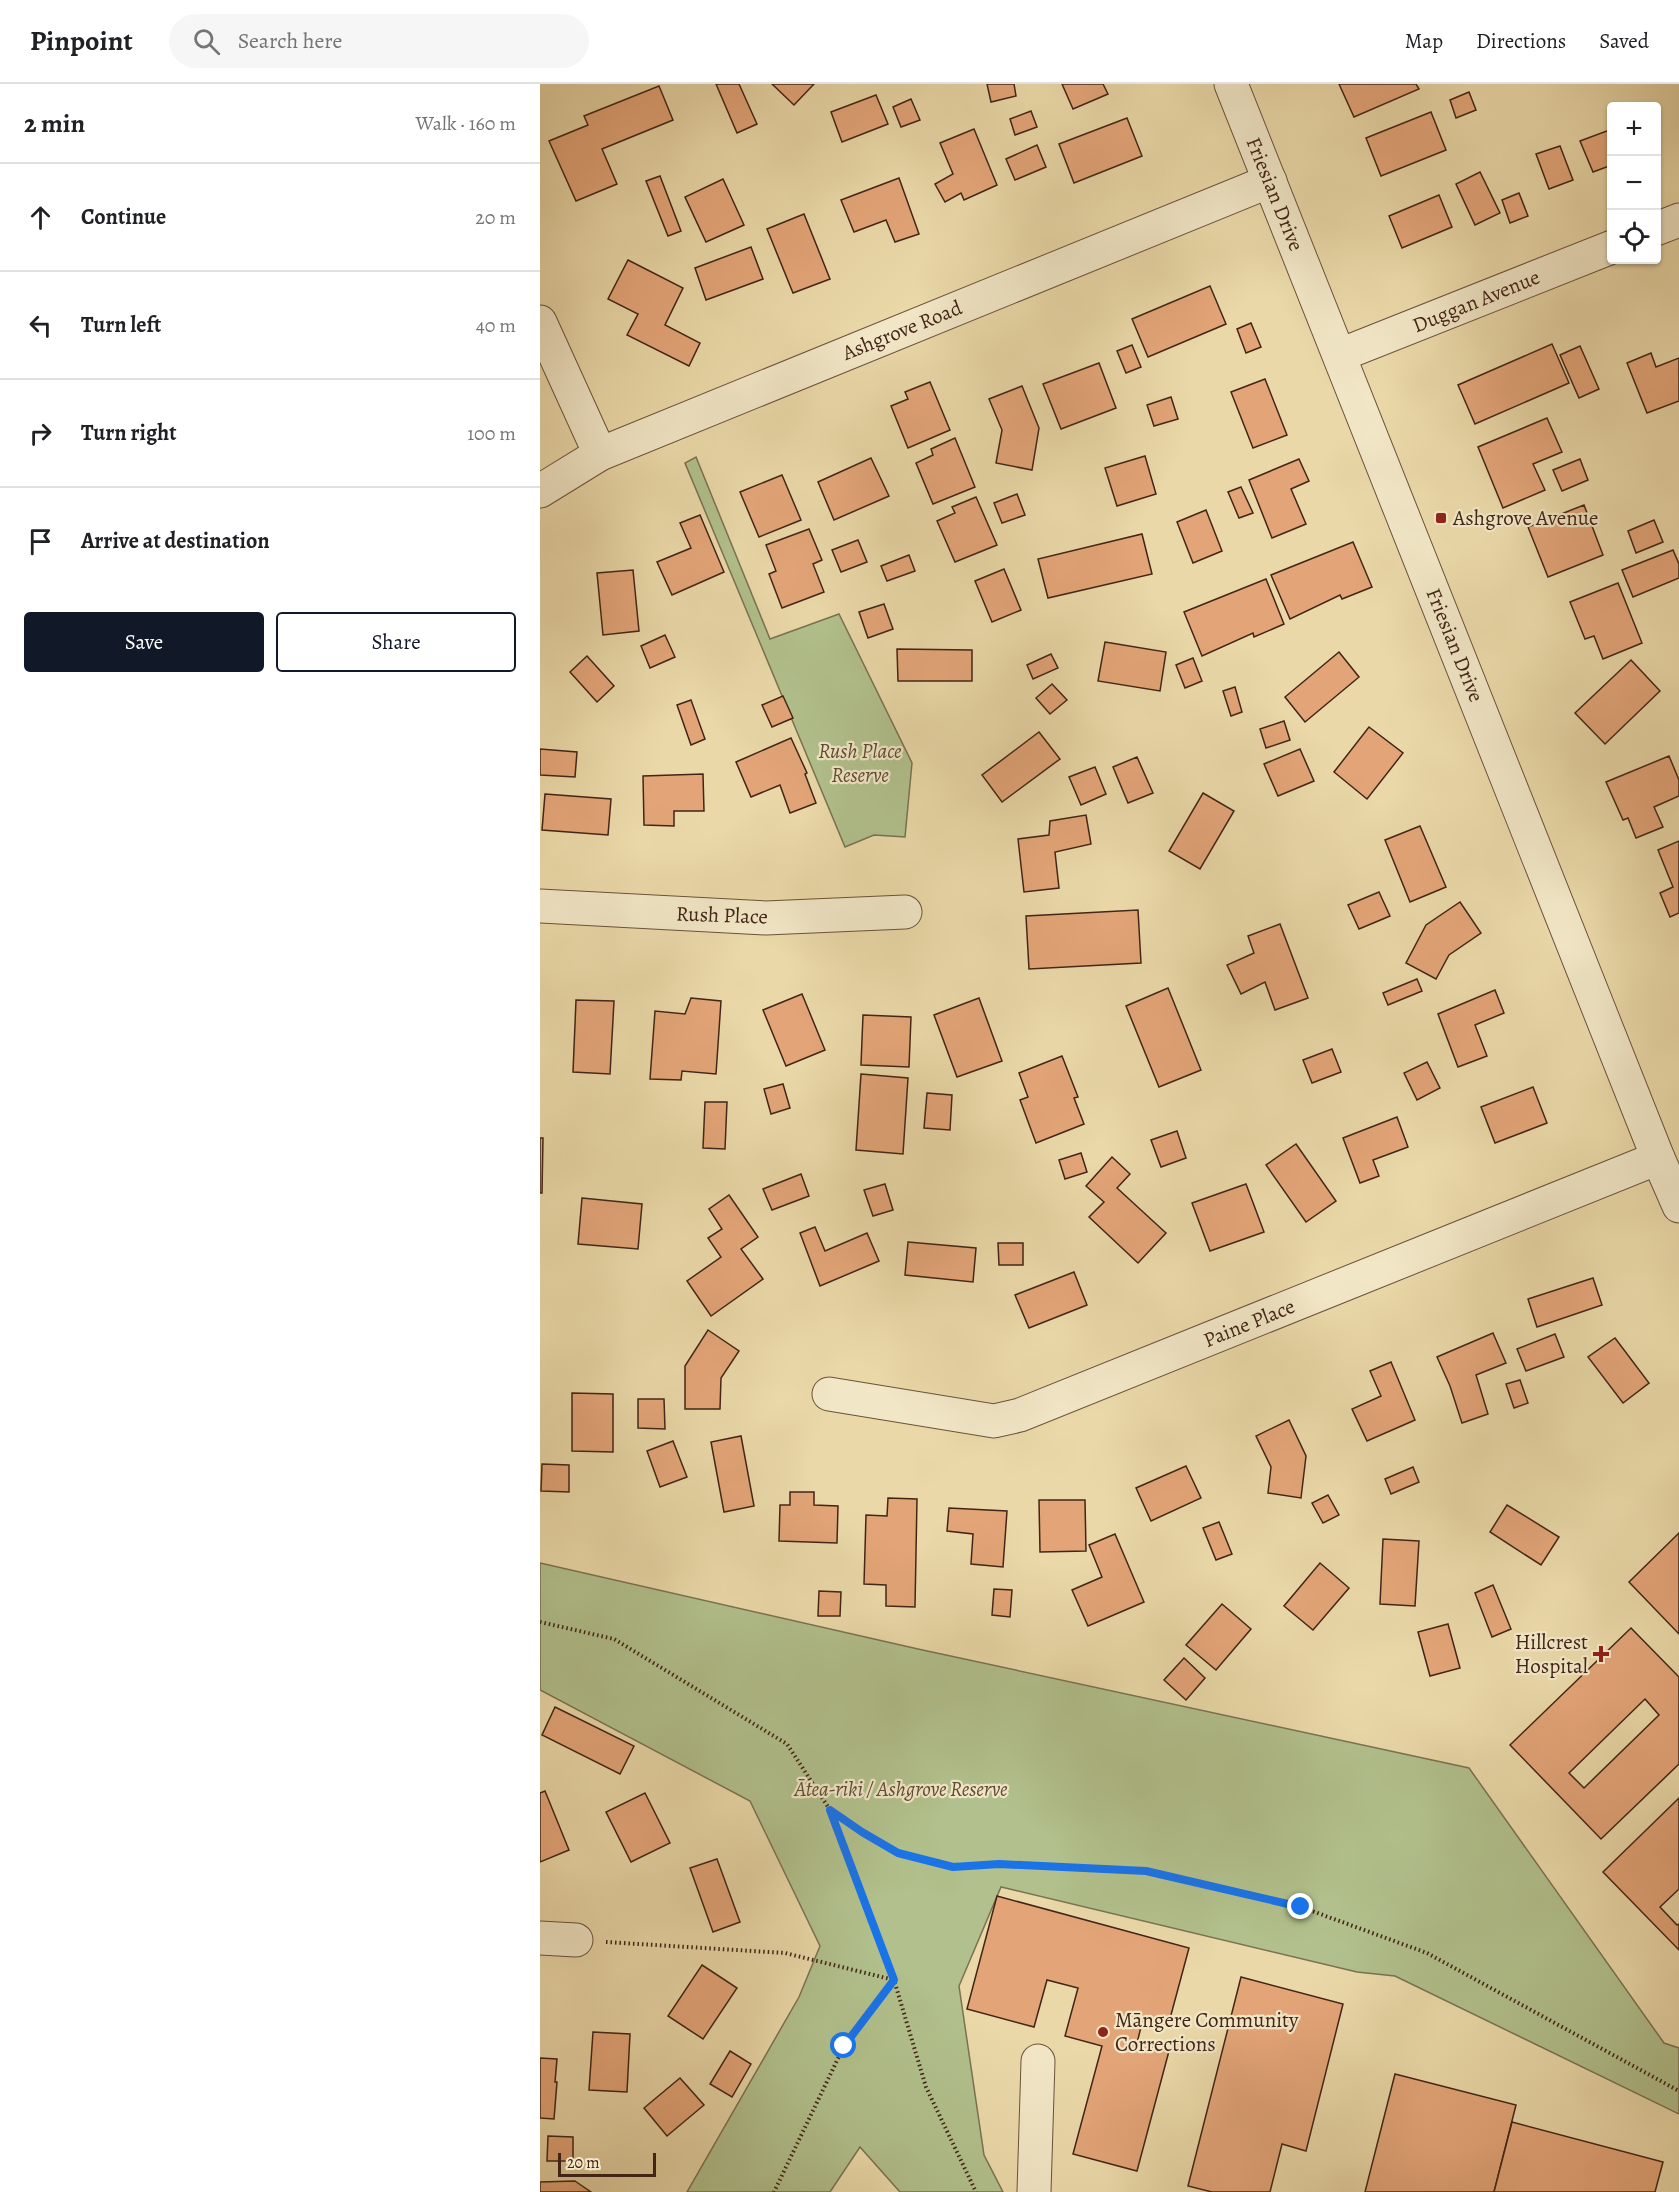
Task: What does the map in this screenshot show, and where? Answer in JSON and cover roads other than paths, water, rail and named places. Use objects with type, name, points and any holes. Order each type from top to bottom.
[{"type":"street","name":"Friesian Drive","points":[[1231,84],[1679,1206]]},
{"type":"street","name":"Ashgrove Road","points":[[540,491],[600,454],[1270,181]]},
{"type":"street","points":[[1661,227],[1679,220]]},
{"type":"street","name":"Duggan Avenue","points":[[1340,355],[1607,249]]},
{"type":"street","points":[[540,322],[600,454]]},
{"type":"street","name":"Rush Place","points":[[540,906],[766,918],[905,912]]},
{"type":"street","name":"Paine Place","points":[[829,1394],[994,1421],[1020,1415],[1658,1158]]},
{"type":"street","points":[[540,1938],[576,1940]]},
{"type":"street","points":[[1034,2192],[1038,2061]]},
{"type":"place","name":"Ashgrove Avenue","points":[[1441,518]]},
{"type":"place","name":"Hillcrest Hospital","points":[[1601,1654]]},
{"type":"place","name":"Māngere Community Corrections","points":[[1103,2032]]},
{"type":"park label","name":"Rush Place Reserve","points":[[860,763]]},
{"type":"park label","name":"Ātea-riki / Ashgrove Reserve","points":[[901,1789]]}]
